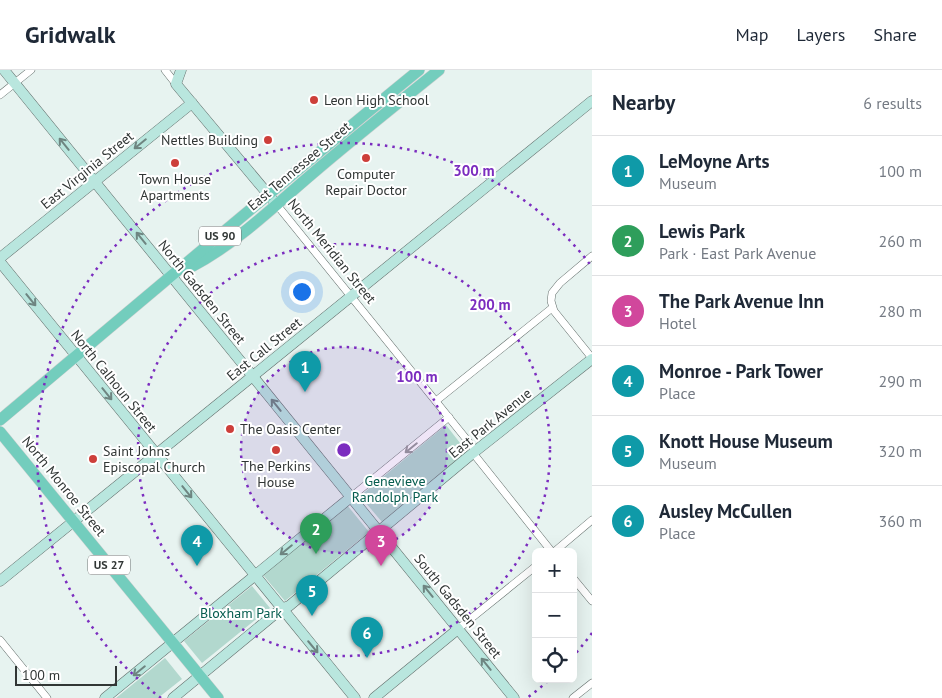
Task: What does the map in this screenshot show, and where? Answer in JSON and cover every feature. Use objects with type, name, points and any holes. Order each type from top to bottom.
[{"type":"main road","name":"East Tennessee Street","points":[[0,420],[352,124],[419,70]]},
{"type":"main road","name":"East Tennessee Street","points":[[172,276],[213,254],[248,229],[439,70]]},
{"type":"main road","points":[[352,124],[360,134]]},
{"type":"main road","name":"North Monroe Street","points":[[0,432],[200,676]]},
{"type":"main road","name":"US 27","points":[[200,676],[218,698]]},
{"type":"street","name":"North Gadsden Street","points":[[4,70],[379,532]]},
{"type":"street","points":[[0,95],[31,70]]},
{"type":"street","name":"North Meridian Street","points":[[164,70],[269,195],[449,417],[550,548]]},
{"type":"street","points":[[176,84],[181,70]]},
{"type":"street","name":"East Call Street","points":[[0,581],[592,101]]},
{"type":"street","name":"East Virginia Street","points":[[0,258],[192,103]]},
{"type":"street","points":[[592,256],[554,289],[551,300],[552,308],[592,359]]},
{"type":"street","name":"North Calhoun Street","points":[[0,262],[355,698]]},
{"type":"street","points":[[436,401],[552,308]]},
{"type":"street","name":"East Park Avenue","points":[[174,698],[281,609],[289,606],[475,452],[592,359]]},
{"type":"street","points":[[106,698],[449,417]]},
{"type":"street","points":[[558,548],[592,520]]},
{"type":"street","name":"South Gadsden Street","points":[[379,532],[514,698]]},
{"type":"street","points":[[374,698],[532,569]]},
{"type":"street","points":[[577,583],[592,601]]},
{"type":"street","points":[[0,640],[47,698]]},
{"type":"street","points":[[573,698],[592,682]]},
{"type":"green space","name":"Genevieve Randolph Park","points":[[446,425],[467,452],[382,522],[360,496]]},
{"type":"green space","points":[[347,505],[369,532],[285,601],[263,575]]},
{"type":"green space","name":"Bloxham Park","points":[[252,586],[270,608],[202,663],[184,641]]},
{"type":"green space","points":[[165,658],[182,679],[158,698],[116,698]]},
{"type":"place","name":"Leon High School","points":[[314,100]]},
{"type":"place","name":"Nettles Building","points":[[268,140]]},
{"type":"place","name":"Computer Repair Doctor","points":[[366,158]]},
{"type":"place","name":"Town House Apartments","points":[[175,163]]},
{"type":"place","name":"LeMoyne Arts","points":[[305,392]]},
{"type":"place","name":"The Oasis Center","points":[[230,429]]},
{"type":"place","name":"The Perkins House","points":[[276,450]]},
{"type":"place","name":"Saint Johns Episcopal Church","points":[[93,459]]},
{"type":"place","name":"Lewis Park","points":[[316,554]]},
{"type":"place","name":"Monroe - Park Tower","points":[[197,566]]},
{"type":"place","name":"The Park Avenue Inn","points":[[381,566]]},
{"type":"place","name":"Knott House Museum","points":[[312,616]]},
{"type":"place","name":"Ausley McCullen","points":[[367,658]]}]
